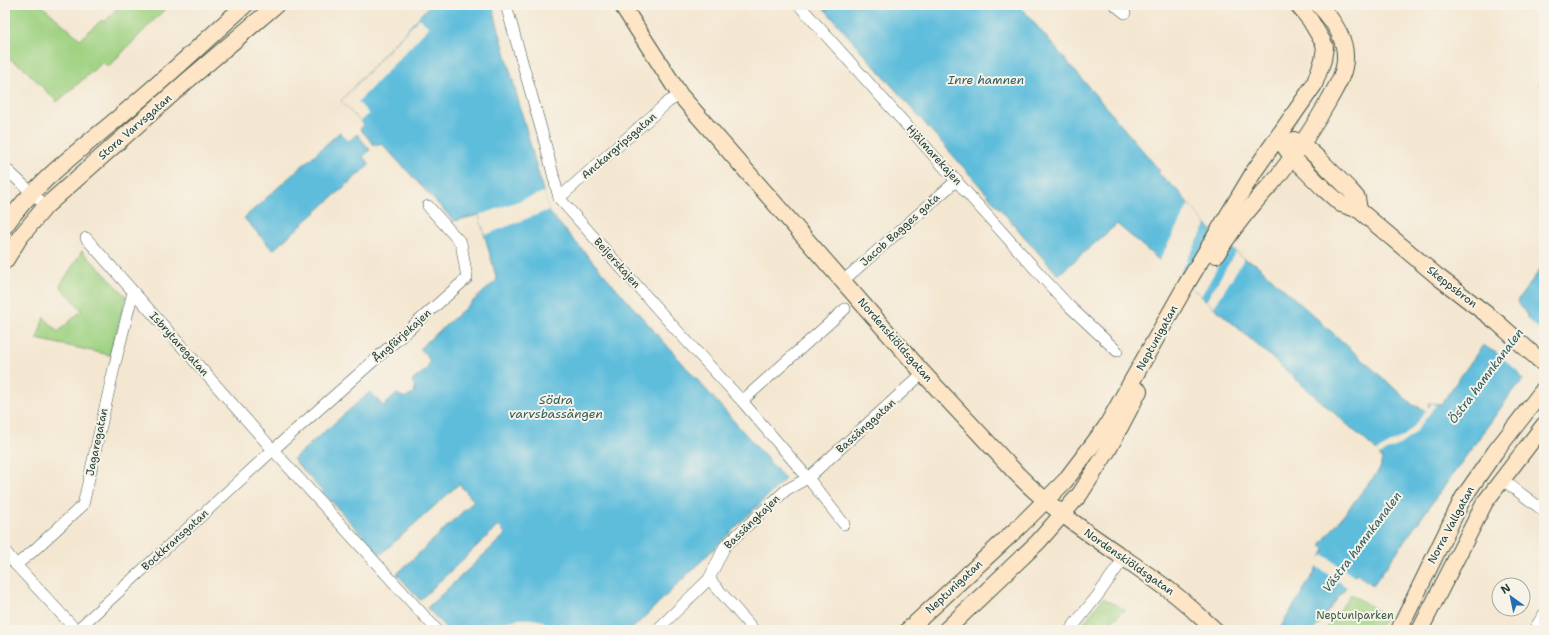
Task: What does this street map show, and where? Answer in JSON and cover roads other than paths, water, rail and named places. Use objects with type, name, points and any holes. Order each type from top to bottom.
[{"type":"street","name":"Stora Varvsgatan","points":[[5,226],[32,193],[54,172],[163,80],[245,5]]},
{"type":"street","name":"Beijerskajen","points":[[506,5],[559,198],[670,324],[742,401],[808,478],[844,524]]},
{"type":"street","name":"Nordenskiöldsgatan","points":[[622,5],[680,95],[923,373],[1017,474],[1063,515],[1171,591],[1215,630]]},
{"type":"street","name":"Hjälmarekajen","points":[[799,5],[1069,306],[1117,351]]},
{"type":"street","points":[[1115,5],[1125,13]]},
{"type":"street","name":"Neptunigatan","points":[[908,630],[1046,501],[1073,471],[1106,427],[1221,237],[1260,162],[1314,85],[1324,54],[1323,42],[1310,20],[1298,5]]},
{"type":"street","name":"Neptunigatan","points":[[1221,237],[1240,220],[1277,177],[1302,144],[1316,123],[1344,71],[1346,57],[1342,37],[1319,5]]},
{"type":"street","name":"Stora Varvsgatan","points":[[5,261],[20,237],[46,206],[274,6]]},
{"type":"street","name":"Anckargripsgatan","points":[[559,198],[668,102],[680,95]]},
{"type":"street","name":"Skeppsbron","points":[[1279,135],[1290,138],[1302,144],[1324,163],[1357,198],[1359,210]]},
{"type":"street","name":"Skeppsbron","points":[[1279,135],[1292,157],[1322,187],[1342,204],[1359,210],[1432,271],[1498,323],[1540,361]]},
{"type":"street","points":[[5,168],[46,206]]},
{"type":"street","name":"Jacob Bagges gata","points":[[843,281],[957,180]]},
{"type":"street","name":"Ångfärjekajen","points":[[273,450],[468,278],[461,243],[428,206]]},
{"type":"street","name":"Isbrytaregatan","points":[[86,238],[273,450],[437,630]]},
{"type":"street","name":"Neptunigatan","points":[[946,630],[1034,545],[1063,515],[1080,494],[1093,475],[1190,288]]},
{"type":"street","name":"Jagaregatan","points":[[16,565],[83,505],[133,292]]},
{"type":"street","points":[[742,401],[845,309]]},
{"type":"street","name":"Bassänggatan","points":[[808,478],[923,373]]},
{"type":"street","name":"Norra Vallgatan","points":[[1399,630],[1463,498],[1495,452],[1544,389]]},
{"type":"street","name":"Norra Vallgatan","points":[[1420,630],[1485,502],[1544,426]]},
{"type":"street","name":"Bockkransgatan","points":[[77,630],[273,450]]},
{"type":"street","name":"Bassängkajen","points":[[658,630],[709,579],[725,546],[786,490],[808,478]]},
{"type":"street","points":[[1503,480],[1544,511]]},
{"type":"street","points":[[5,551],[16,565],[77,630]]},
{"type":"street","points":[[1070,630],[1098,595],[1124,558]]},
{"type":"street","points":[[709,579],[754,630]]},
{"type":"street","points":[[1534,630],[1544,614]]},
{"type":"water","name":"Södra varvsbassängen","points":[[430,5],[492,5],[549,212],[785,479],[631,630],[448,630],[427,608],[506,534],[498,526],[420,600],[397,574],[474,501],[459,484],[380,555],[293,459],[370,392],[383,406],[397,394],[402,397],[406,397],[414,393],[415,387],[412,381],[427,369],[430,362],[420,348],[497,280],[479,215],[454,221],[381,143],[375,146],[360,129],[364,125],[341,101]]},
{"type":"water","points":[[821,5],[1019,5],[1160,171],[1158,173],[1178,191],[1206,225],[1244,259],[1256,264],[1413,405],[1428,413],[1429,403],[1441,404],[1483,345],[1496,352],[1527,318],[1527,315],[1517,301],[1544,264],[1544,340],[1518,372],[1523,380],[1510,395],[1373,585],[1356,574],[1314,630],[1279,630],[1314,573],[1325,549],[1320,545],[1380,469],[1382,459],[1375,449],[1117,224],[1058,275]]},
{"type":"water","points":[[340,132],[349,141],[357,134],[370,150],[363,157],[370,164],[273,250],[244,218]]},
{"type":"water label","name":"Inre hamnen","points":[[986,80]]},
{"type":"water label","name":"Östra hamnkanalen","points":[[1486,376]]},
{"type":"water label","name":"Västra hamnkanalen","points":[[1362,542]]},
{"type":"park label","name":"Neptuniparken","points":[[1355,615]]}]
